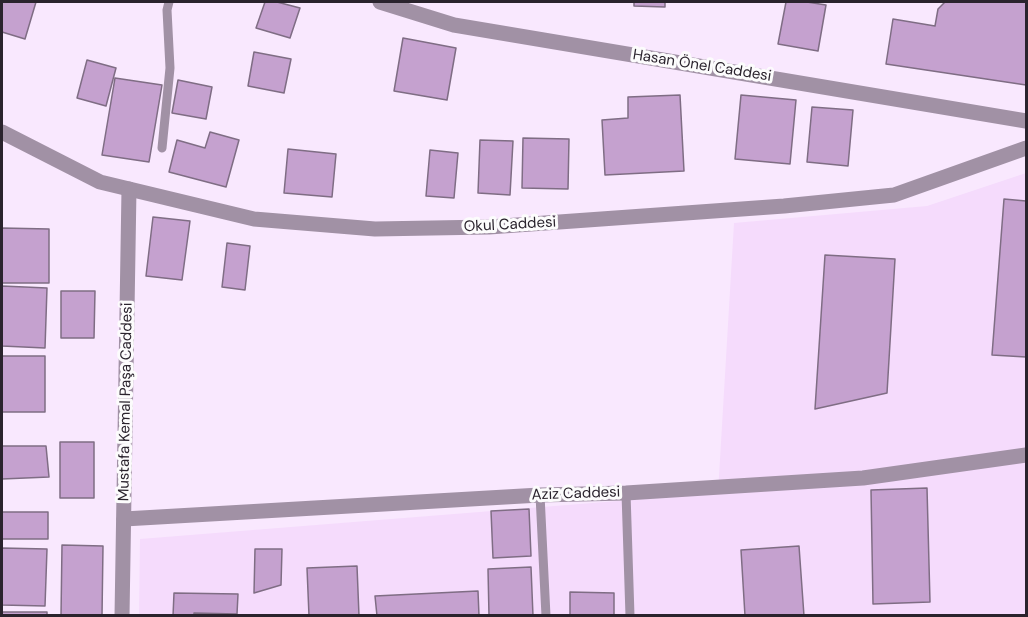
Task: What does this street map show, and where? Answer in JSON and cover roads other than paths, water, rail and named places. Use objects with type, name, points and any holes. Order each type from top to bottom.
[{"type":"street","name":"Hasan Önel Caddesi","points":[[380,2],[454,25],[1026,121]]},
{"type":"street","name":"Okul Caddesi","points":[[2,132],[100,182],[254,219],[375,229],[489,227],[784,206],[894,195],[1026,148]]},
{"type":"street","name":"Mustafa Kemal Paşa Caddesi","points":[[122,615],[129,189]]},
{"type":"street","name":"Aziz Caddesi","points":[[124,519],[540,495],[626,493],[863,478],[1026,455]]},
{"type":"lane","points":[[162,148],[170,68],[167,10],[169,2]]},
{"type":"lane","points":[[626,493],[630,615]]},
{"type":"lane","points":[[540,495],[546,615]]}]
